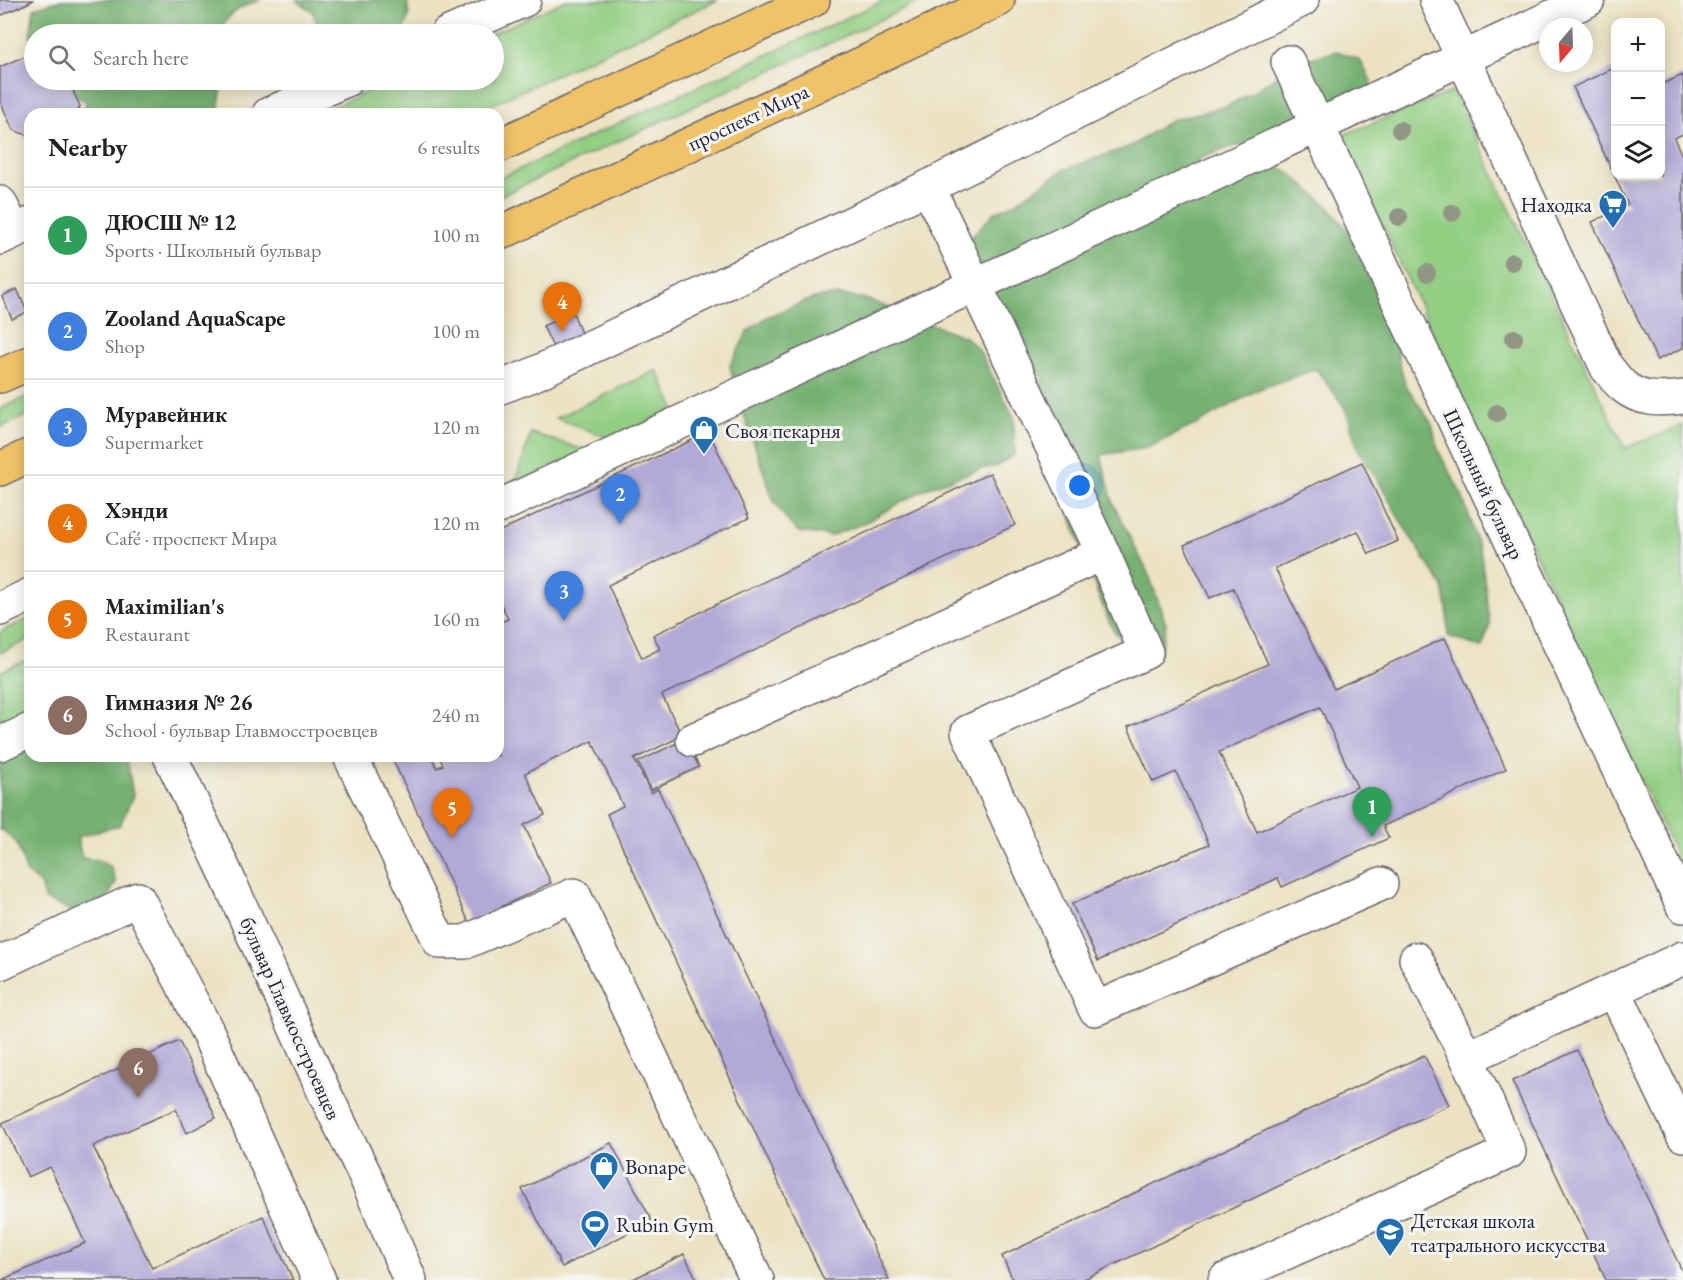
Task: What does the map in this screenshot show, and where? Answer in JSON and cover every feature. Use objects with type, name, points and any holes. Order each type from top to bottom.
[{"type":"main road","points":[[504,143],[813,0]]},
{"type":"main road","name":"проспект Мира","points":[[504,231],[998,0]]},
{"type":"main road","points":[[0,376],[24,366]]},
{"type":"main road","points":[[0,469],[24,458]]},
{"type":"street","points":[[470,24],[524,0]]},
{"type":"street","points":[[504,386],[530,376],[928,187],[1302,0]]},
{"type":"street","points":[[1436,0],[1607,368],[1623,387],[1644,398],[1666,400],[1683,398]]},
{"type":"street","points":[[504,504],[1588,0]]},
{"type":"street","name":"Школьный бульвар","points":[[1288,62],[1683,906]]},
{"type":"street","points":[[283,108],[323,90]]},
{"type":"street","points":[[928,187],[1103,553],[1146,652],[969,732],[1095,1009],[1381,884]]},
{"type":"street","points":[[693,740],[1103,553]]},
{"type":"street","points":[[0,609],[24,598]]},
{"type":"street","points":[[0,744],[24,733]]},
{"type":"street","name":"бульвар Главмосстроевцев","points":[[173,762],[326,1096],[365,1175],[410,1280]]},
{"type":"street","points":[[353,762],[440,942],[465,942],[574,895],[757,1280]]},
{"type":"street","points":[[0,963],[138,899],[207,1031],[319,1280]]},
{"type":"street","points":[[1467,1058],[1683,958]]},
{"type":"street","points":[[1225,1280],[1509,1152],[1467,1058],[1416,959]]},
{"type":"street","points":[[1614,990],[1683,1135]]},
{"type":"green space","points":[[62,0],[261,0],[241,8],[230,16],[224,24],[32,24],[34,8]]},
{"type":"green space","points":[[296,0],[407,0],[409,16],[406,24],[318,24],[312,11]]},
{"type":"green space","points":[[566,0],[718,0],[485,108],[330,108],[371,90],[504,90],[504,28]]},
{"type":"green space","points":[[885,0],[923,0],[504,194],[504,176]]},
{"type":"green space","points":[[1337,51],[1360,60],[1371,81],[1370,90],[1255,141],[1198,159],[1201,171],[1271,162],[1292,175],[1327,205],[1352,236],[1364,267],[1383,296],[1395,329],[1397,352],[1405,384],[1432,424],[1438,450],[1462,495],[1481,554],[1490,625],[1482,648],[1448,636],[1447,608],[1443,587],[1358,449],[1345,408],[1316,369],[1259,389],[1201,422],[1147,448],[1101,455],[1113,503],[1149,575],[1166,624],[1160,654],[1143,657],[1122,641],[1112,628],[1033,410],[1044,376],[1023,364],[967,241],[995,212],[1015,203],[1063,170],[1131,146],[1171,120],[1227,106],[1253,92],[1296,62]]},
{"type":"green space","points":[[61,90],[222,90],[218,108],[85,108],[86,101]]},
{"type":"green space","points":[[1453,91],[1625,448],[1683,425],[1683,871],[1341,136]]},
{"type":"green space","points":[[840,295],[866,299],[965,337],[979,350],[1014,418],[1015,454],[995,467],[984,468],[929,487],[864,523],[831,536],[799,532],[774,502],[735,389],[730,365],[748,331],[767,317],[814,298]]},
{"type":"green space","points":[[657,370],[675,409],[611,439],[556,418]]},
{"type":"green space","points":[[24,398],[24,417],[0,428],[0,409]]},
{"type":"green space","points":[[531,433],[588,451],[513,488]]},
{"type":"green space","points":[[24,621],[24,642],[0,653],[0,632]]},
{"type":"green space","points":[[24,661],[24,722],[0,733],[0,672]]},
{"type":"green space","points":[[0,716],[11,723],[24,739],[24,762],[127,762],[128,764],[133,796],[120,825],[77,837],[82,858],[98,860],[111,867],[116,882],[109,895],[85,917],[44,899],[40,884],[27,873],[16,842],[0,830]]},
{"type":"building","points":[[0,0],[34,0],[0,16]]},
{"type":"building","points":[[24,56],[24,90],[73,90],[79,108],[24,108],[24,134],[13,130],[0,101],[0,67]]},
{"type":"building","points":[[1611,69],[1611,169],[1573,87]]},
{"type":"building","points":[[1683,75],[1683,134],[1674,138],[1683,158],[1683,348],[1657,360],[1592,222],[1628,205],[1616,180],[1665,180],[1665,83]]},
{"type":"building","points":[[17,289],[24,305],[24,313],[12,319],[2,296]]},
{"type":"building","points":[[573,312],[582,336],[554,349],[543,326]]},
{"type":"building","points":[[709,432],[749,518],[608,585],[642,658],[660,649],[653,635],[990,473],[1015,525],[662,695],[682,736],[634,759],[651,793],[658,789],[889,1280],[824,1280],[607,814],[623,806],[592,741],[525,773],[545,815],[524,825],[551,883],[469,922],[394,762],[434,762],[437,768],[443,765],[442,762],[504,762],[504,621],[508,619],[504,611],[504,529]]},
{"type":"building","points":[[1362,462],[1398,541],[1369,554],[1358,531],[1275,568],[1334,689],[1445,638],[1506,769],[1383,826],[1389,838],[1282,887],[1278,878],[1098,961],[1072,904],[1209,844],[1176,772],[1153,782],[1128,727],[1268,664],[1233,588],[1210,598],[1184,545]],"holes":[[[1320,707],[1357,787],[1257,832],[1219,752]]]},
{"type":"building","points":[[685,739],[699,767],[651,790],[638,762]]},
{"type":"building","points":[[179,1041],[216,1118],[187,1133],[176,1109],[93,1146],[152,1268],[263,1216],[293,1280],[2,1280],[85,1243],[50,1167],[28,1177],[2,1123]]},
{"type":"building","points":[[1577,1050],[1683,1273],[1683,1280],[1606,1280],[1512,1081]]},
{"type":"building","points":[[1424,1055],[1449,1105],[1082,1280],[1013,1280],[1002,1256]]},
{"type":"building","points":[[611,1143],[652,1221],[562,1267],[522,1189]]},
{"type":"building","points":[[684,1254],[697,1280],[631,1280]]},
{"type":"place","name":"Находка","points":[[1613,230]]},
{"type":"place","name":"Хэнди","points":[[562,332]]},
{"type":"place","name":"Своя пекарня","points":[[704,456]]},
{"type":"place","name":"Zooland AquaScape","points":[[620,524]]},
{"type":"place","name":"Муравейник","points":[[564,621]]},
{"type":"place","name":"ДЮСШ № 12","points":[[1372,837]]},
{"type":"place","name":"Maximilian's","points":[[452,838]]},
{"type":"place","name":"Гимназия № 26","points":[[138,1098]]},
{"type":"place","name":"Bonape","points":[[604,1192]]},
{"type":"place","name":"Rubin Gym","points":[[595,1250]]},
{"type":"place","name":"Детская школа театрального искусства","points":[[1390,1258]]}]
